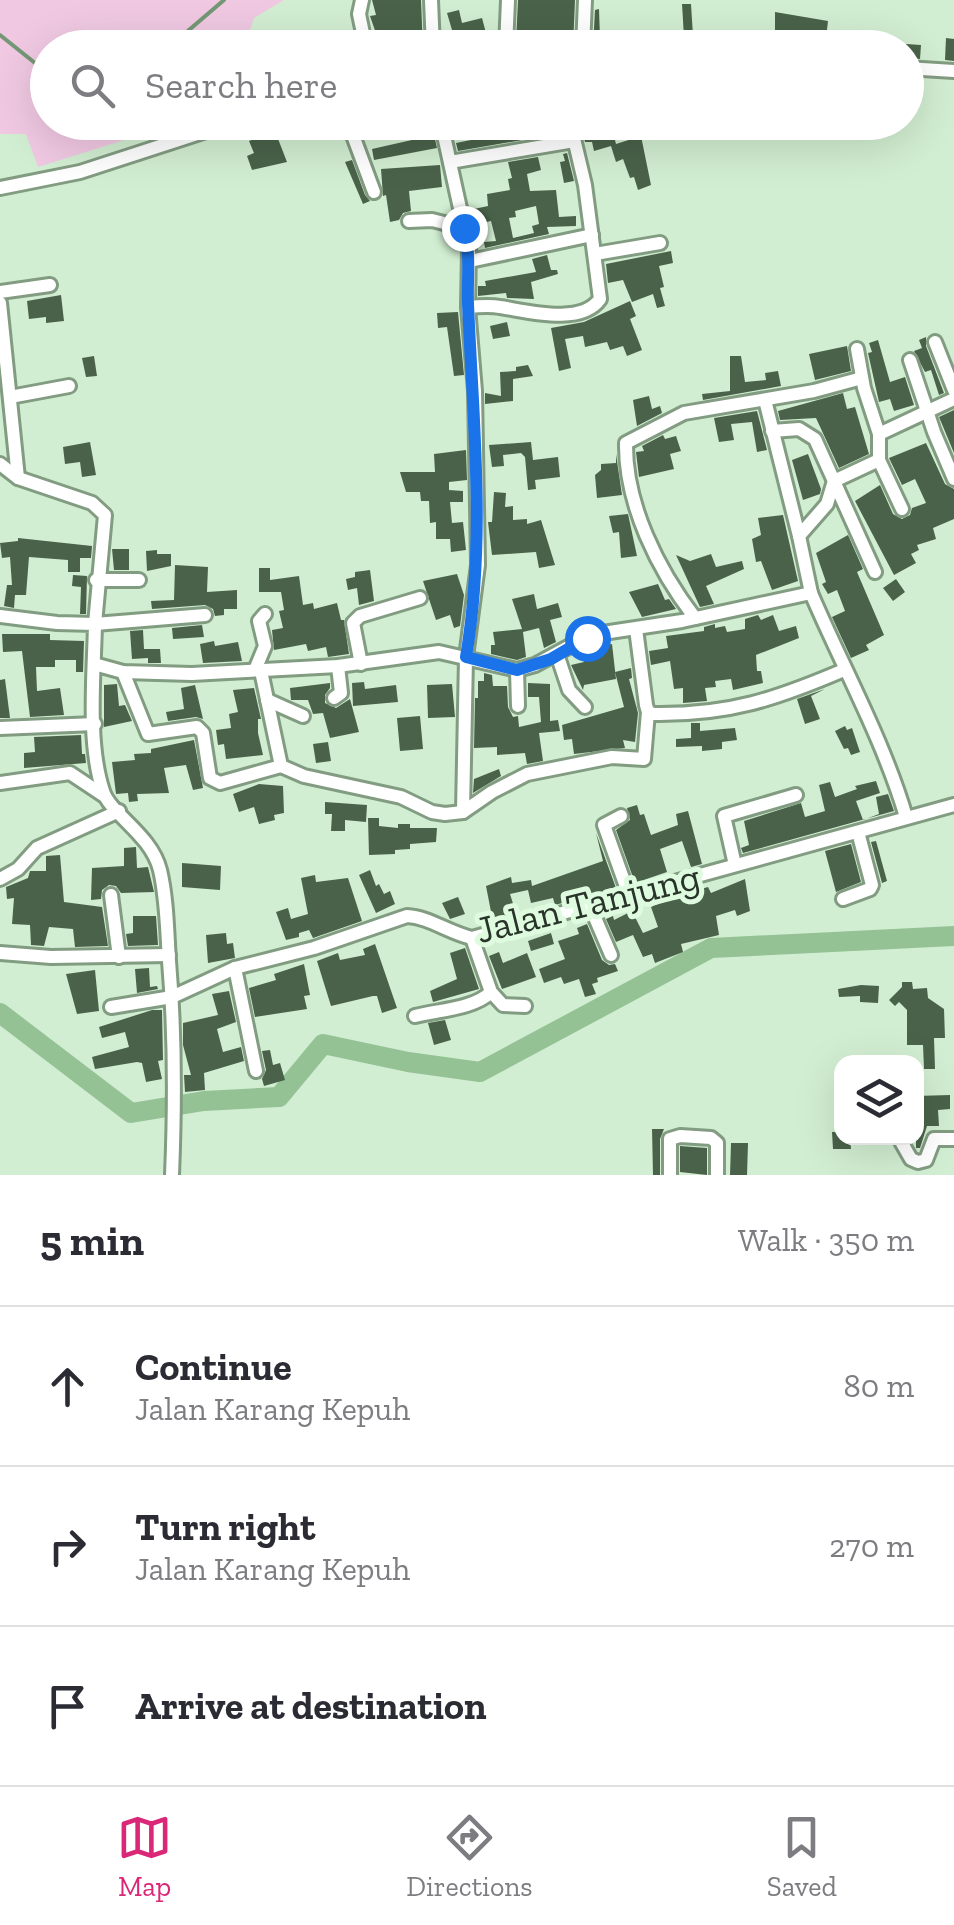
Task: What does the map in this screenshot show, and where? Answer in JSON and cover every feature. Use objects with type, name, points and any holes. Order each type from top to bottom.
[{"type":"street","points":[[362,0],[359,14],[362,30]]},
{"type":"street","points":[[431,0],[432,30]]},
{"type":"street","points":[[507,30],[508,0]]},
{"type":"street","points":[[584,30],[585,0]]},
{"type":"street","points":[[924,69],[954,71]]},
{"type":"street","points":[[0,188],[80,172],[179,140]]},
{"type":"street","points":[[355,140],[374,192]]},
{"type":"street","points":[[446,140],[470,261],[468,306],[475,391],[478,565],[466,657],[463,812]]},
{"type":"street","points":[[450,162],[574,141],[596,254],[600,299],[590,308],[554,316],[497,306],[468,306]]},
{"type":"street","points":[[409,221],[432,220],[464,228]]},
{"type":"street","points":[[470,261],[592,235]]},
{"type":"street","points":[[596,254],[660,244]]},
{"type":"street","points":[[0,292],[50,285]]},
{"type":"street","points":[[0,304],[18,478]]},
{"type":"street","points":[[936,342],[954,390]]},
{"type":"street","points":[[857,349],[879,434],[879,460],[902,509]]},
{"type":"street","points":[[910,360],[951,472]]},
{"type":"street","points":[[695,618],[672,588],[652,546],[626,470],[626,443],[684,414],[862,378]]},
{"type":"street","points":[[10,396],[69,386]]},
{"type":"street","points":[[879,434],[954,399]]},
{"type":"street","points":[[765,400],[811,593],[882,746],[906,818]]},
{"type":"street","points":[[772,431],[799,429],[815,439],[875,572]]},
{"type":"street","points":[[834,481],[879,460]]},
{"type":"street","points":[[0,464],[18,478],[100,508],[106,523],[96,580],[94,664],[94,724],[103,795]]},
{"type":"street","points":[[799,536],[828,504],[834,481]]},
{"type":"street","points":[[96,580],[139,580]]},
{"type":"street","points":[[94,664],[123,672],[173,674],[338,666],[439,652],[517,670],[587,638],[811,593]]},
{"type":"street","points":[[360,664],[353,623],[360,616],[420,598]]},
{"type":"street","points":[[0,616],[95,624],[206,614]]},
{"type":"street","points":[[264,614],[259,621],[266,646],[258,670],[281,766]]},
{"type":"street","points":[[123,672],[148,734],[197,727],[203,733],[210,778],[228,783],[281,766],[304,776],[401,797],[432,812],[463,812],[527,774],[612,757],[644,758],[648,712],[636,629]]},
{"type":"street","points":[[557,654],[569,690],[585,707]]},
{"type":"street","points":[[334,698],[341,693],[338,666]]},
{"type":"street","points":[[517,670],[518,706]]},
{"type":"street","points":[[648,712],[694,714],[768,701],[844,670]]},
{"type":"street","points":[[267,700],[303,716]]},
{"type":"street","points":[[0,728],[94,724]]},
{"type":"street","points":[[0,784],[70,774],[103,795],[135,827],[159,868],[176,1064],[172,1175]]},
{"type":"street","points":[[736,866],[724,816],[796,795]]},
{"type":"street","name":"Jalan Tanjung","points":[[111,1007],[172,996],[236,968],[314,948],[407,916],[420,916],[454,934],[472,938],[954,805]]},
{"type":"street","points":[[0,880],[18,869],[37,848],[119,811]]},
{"type":"street","points":[[622,816],[604,825],[629,895]]},
{"type":"street","points":[[844,899],[872,885],[858,832]]},
{"type":"street","points":[[111,895],[120,957]]},
{"type":"street","points":[[590,906],[611,956]]},
{"type":"street","points":[[472,938],[491,992],[503,1006],[525,1006]]},
{"type":"street","points":[[0,953],[51,957],[169,955]]},
{"type":"street","points":[[236,968],[256,1070]]},
{"type":"street","points":[[415,1016],[486,998],[491,992]]},
{"type":"street","points":[[670,1175],[670,1138],[680,1136],[711,1138],[717,1144],[717,1175]]},
{"type":"street","points":[[903,1145],[918,1169],[934,1139],[954,1140]]},
{"type":"shaded area","points":[[0,0],[284,0],[254,18],[250,30],[30,30],[30,140],[124,140],[38,167],[26,134],[0,134]]},
{"type":"building","points":[[372,0],[421,0],[422,30],[375,30],[370,16],[376,15]]},
{"type":"building","points":[[518,0],[575,0],[574,30],[517,30]]},
{"type":"building","points":[[682,4],[691,4],[693,30],[684,30]]},
{"type":"building","points":[[599,9],[600,30],[594,30],[595,10]]},
{"type":"building","points":[[459,10],[462,23],[482,18],[485,30],[452,30],[447,13]]},
{"type":"building","points":[[775,12],[828,21],[827,30],[775,30]]},
{"type":"building","points":[[946,38],[954,39],[954,61],[945,60]]},
{"type":"building","points":[[278,140],[287,162],[252,170],[247,156],[254,153],[249,141]]},
{"type":"building","points":[[412,140],[435,140],[437,148],[374,160],[372,149]]},
{"type":"building","points":[[471,140],[522,140],[458,151],[456,143]]},
{"type":"building","points":[[615,140],[616,144],[642,140],[651,185],[638,190],[623,159],[616,162],[611,146],[594,151],[592,142],[585,142]]},
{"type":"building","points":[[567,153],[574,181],[564,183],[560,162],[565,161],[563,154]]},
{"type":"building","points":[[538,157],[541,170],[527,174],[530,191],[556,190],[559,217],[576,216],[576,226],[547,227],[549,234],[485,248],[484,242],[496,241],[491,221],[477,224],[474,209],[488,206],[487,194],[510,190],[508,162]],"holes":[[[536,206],[539,224],[532,226],[534,233],[513,238],[509,218],[516,217],[515,211]]]},
{"type":"building","points":[[352,160],[370,201],[363,204],[345,162]]},
{"type":"building","points":[[440,165],[442,187],[409,191],[411,211],[390,222],[381,169]]},
{"type":"building","points":[[671,251],[673,263],[659,266],[665,306],[657,308],[653,294],[632,302],[623,280],[608,283],[606,264]]},
{"type":"building","points":[[547,255],[551,270],[558,274],[531,282],[534,299],[507,298],[506,293],[478,296],[478,286],[486,286],[485,281],[536,272],[532,259]]},
{"type":"building","points":[[61,295],[64,321],[46,323],[46,317],[29,319],[27,301]]},
{"type":"building","points":[[630,301],[636,316],[630,319],[642,350],[627,356],[623,346],[610,350],[607,342],[585,347],[583,336],[565,339],[571,368],[559,371],[551,328],[584,322]]},
{"type":"building","points":[[458,312],[464,375],[454,376],[447,327],[438,328],[437,313]]},
{"type":"building","points":[[507,322],[510,336],[493,339],[490,326]]},
{"type":"building","points":[[926,337],[944,393],[939,395],[931,370],[925,372],[914,351],[922,348],[919,340]]},
{"type":"building","points":[[878,340],[890,382],[905,377],[914,405],[894,411],[890,399],[879,402],[868,353],[872,352],[869,343]]},
{"type":"building","points":[[847,346],[851,371],[815,380],[809,354]]},
{"type":"building","points":[[94,356],[97,376],[86,377],[82,358]]},
{"type":"building","points":[[730,356],[741,356],[745,382],[766,380],[765,373],[778,371],[781,386],[703,400],[702,394],[730,391]]},
{"type":"building","points":[[528,365],[533,376],[513,379],[513,401],[485,404],[485,393],[501,396],[500,372]]},
{"type":"building","points":[[843,393],[847,409],[855,407],[869,454],[839,468],[816,418],[780,420],[778,411]]},
{"type":"building","points":[[649,396],[652,409],[660,406],[662,413],[637,426],[633,400]]},
{"type":"building","points":[[954,410],[954,453],[939,417]]},
{"type":"building","points":[[757,411],[767,450],[757,452],[752,422],[731,424],[734,440],[719,442],[714,418]]},
{"type":"building","points":[[663,435],[665,439],[676,436],[681,451],[670,454],[674,469],[639,477],[636,452],[644,451],[642,446]]},
{"type":"building","points":[[90,442],[96,475],[82,477],[80,462],[65,464],[63,447]]},
{"type":"building","points":[[531,442],[533,460],[558,457],[560,477],[535,480],[536,489],[528,490],[525,457],[521,453],[503,455],[504,466],[492,467],[489,445]]},
{"type":"building","points":[[926,443],[945,484],[954,489],[954,519],[933,528],[936,539],[917,545],[919,550],[911,554],[916,563],[894,575],[855,501],[880,485],[893,514],[902,519],[910,515],[912,508],[926,503],[915,479],[902,485],[889,458]]},
{"type":"building","points":[[466,450],[467,480],[449,482],[449,490],[463,491],[463,502],[450,502],[452,523],[463,522],[466,550],[451,552],[450,539],[436,539],[436,522],[430,523],[429,501],[421,501],[420,492],[406,492],[400,472],[435,472],[434,454]]},
{"type":"building","points":[[616,454],[622,495],[597,498],[595,475],[601,464],[616,463]]},
{"type":"building","points":[[808,454],[821,489],[820,494],[803,500],[792,460]]},
{"type":"building","points":[[494,492],[506,493],[505,507],[513,506],[513,520],[527,519],[527,524],[541,520],[555,565],[539,568],[536,552],[492,555],[488,522],[492,522]]},
{"type":"building","points":[[628,514],[637,556],[621,558],[619,532],[613,533],[609,516]]},
{"type":"building","points":[[783,515],[798,581],[772,590],[761,561],[756,562],[752,539],[761,535],[758,518]]},
{"type":"building","points":[[848,535],[863,569],[857,572],[884,635],[866,645],[869,650],[851,658],[832,617],[845,611],[837,590],[828,594],[822,584],[826,582],[816,553]]},
{"type":"building","points":[[18,538],[92,546],[91,558],[80,558],[80,572],[68,572],[68,560],[29,557],[26,595],[15,595],[14,608],[4,606],[7,585],[12,585],[10,557],[2,558],[0,543]]},
{"type":"building","points":[[112,549],[129,549],[129,570],[114,570]]},
{"type":"building","points":[[157,550],[157,554],[171,554],[171,566],[147,571],[146,551]]},
{"type":"building","points":[[711,554],[716,567],[742,561],[744,569],[706,586],[714,604],[700,607],[676,555],[690,561]]},
{"type":"building","points":[[175,565],[208,567],[207,592],[237,590],[237,609],[224,609],[224,615],[215,616],[213,609],[205,605],[152,609],[151,601],[174,600]]},
{"type":"building","points":[[259,568],[270,568],[270,580],[299,576],[303,605],[313,603],[314,609],[337,603],[349,654],[328,657],[326,647],[308,651],[306,644],[274,650],[272,630],[283,628],[279,611],[284,610],[281,592],[259,592]]},
{"type":"building","points":[[370,570],[374,601],[359,605],[357,588],[348,590],[346,579],[355,577],[355,572]]},
{"type":"building","points":[[457,574],[464,595],[460,626],[454,628],[450,615],[436,620],[423,581]]},
{"type":"building","points":[[73,575],[87,576],[86,614],[80,614],[81,587],[72,586]]},
{"type":"building","points":[[896,579],[905,592],[893,601],[883,588]]},
{"type":"building","points":[[658,584],[665,600],[669,599],[676,609],[642,617],[629,592]]},
{"type":"building","points":[[534,594],[537,609],[558,603],[562,617],[550,620],[556,642],[544,648],[539,628],[523,632],[526,657],[517,660],[491,654],[491,645],[495,645],[493,632],[522,629],[512,599]]},
{"type":"building","points":[[758,615],[761,620],[773,615],[779,631],[796,626],[799,638],[756,655],[763,683],[733,690],[731,679],[715,681],[716,687],[705,688],[707,701],[683,703],[683,688],[674,689],[670,661],[651,665],[649,651],[668,648],[666,636],[704,631],[704,627],[715,624],[715,628],[725,626],[727,632],[745,629],[745,619]]},
{"type":"building","points":[[202,625],[204,637],[173,639],[172,628]]},
{"type":"building","points":[[143,630],[144,649],[160,649],[161,663],[148,663],[148,658],[132,659],[130,631]]},
{"type":"building","points":[[2,634],[50,634],[50,640],[84,641],[83,672],[76,672],[76,660],[55,660],[55,667],[36,667],[37,691],[60,688],[64,715],[30,717],[22,651],[3,652]]},
{"type":"building","points":[[214,641],[215,646],[238,642],[242,661],[203,663],[200,644]]},
{"type":"building","points":[[612,644],[616,679],[584,685],[583,690],[571,665],[599,655],[598,647]]},
{"type":"building","points":[[631,668],[629,679],[638,713],[635,742],[623,740],[625,748],[574,754],[572,739],[564,740],[562,725],[624,707],[615,672]]},
{"type":"building","points":[[484,673],[492,675],[493,686],[507,686],[508,707],[513,717],[518,716],[519,727],[541,722],[539,697],[528,697],[528,683],[550,684],[550,721],[558,720],[560,731],[539,733],[543,761],[527,764],[525,753],[497,755],[497,747],[474,748],[475,698]]},
{"type":"building","points":[[5,679],[10,718],[0,718],[0,680]]},
{"type":"building","points":[[364,682],[365,689],[396,685],[398,702],[353,706],[352,683]]},
{"type":"building","points":[[330,683],[325,703],[336,708],[350,699],[359,732],[330,738],[323,713],[313,714],[308,700],[291,700],[290,688]]},
{"type":"building","points":[[117,684],[119,706],[125,705],[132,721],[104,727],[104,685]]},
{"type":"building","points":[[452,684],[455,717],[428,718],[427,685]]},
{"type":"building","points":[[195,685],[203,719],[168,721],[166,712],[184,709],[181,688]]},
{"type":"building","points":[[254,688],[263,755],[226,759],[216,730],[231,728],[229,714],[238,712],[233,690]]},
{"type":"building","points":[[825,689],[811,696],[820,719],[805,724],[797,699]]},
{"type":"building","points":[[420,716],[423,749],[400,751],[397,718]]},
{"type":"building","points":[[691,723],[700,723],[700,731],[735,728],[737,740],[722,742],[722,749],[676,747],[676,739],[691,738]]},
{"type":"building","points":[[845,726],[847,730],[852,728],[860,752],[851,755],[848,748],[844,749],[835,731]]},
{"type":"building","points":[[81,735],[86,763],[24,768],[24,753],[35,752],[34,737]]},
{"type":"building","points":[[194,740],[203,788],[193,790],[186,765],[164,768],[169,793],[137,794],[138,801],[129,802],[128,793],[116,794],[112,762],[135,760],[134,754]]},
{"type":"building","points":[[328,742],[331,761],[316,763],[313,744]]},
{"type":"building","points":[[499,769],[501,776],[473,793],[474,779]]},
{"type":"building","points":[[876,781],[880,793],[856,801],[863,820],[743,853],[741,848],[749,845],[744,821],[801,803],[805,817],[825,811],[819,785],[830,782],[835,797]]},
{"type":"building","points":[[259,784],[283,786],[284,813],[259,824],[254,807],[239,812],[233,794]]},
{"type":"building","points":[[888,794],[894,811],[867,819],[879,814],[876,797]]},
{"type":"building","points":[[325,802],[367,805],[366,822],[345,820],[345,831],[331,831],[332,814],[325,814]]},
{"type":"building","points":[[637,805],[651,835],[678,825],[676,814],[688,811],[702,864],[691,867],[682,841],[660,849],[667,872],[635,883],[616,830],[630,820],[627,808]]},
{"type":"building","points":[[368,818],[379,818],[379,826],[398,828],[398,824],[410,824],[410,828],[437,828],[436,842],[410,844],[410,849],[395,850],[395,854],[369,855]]},
{"type":"building","points":[[596,833],[616,888],[555,905],[553,898],[531,903],[528,890],[510,894],[516,913],[493,922],[486,886],[511,877],[512,883],[531,880],[532,886],[603,861]]},
{"type":"building","points":[[876,841],[887,881],[882,883],[871,842]]},
{"type":"building","points":[[851,844],[861,882],[836,892],[825,851]]},
{"type":"building","points":[[136,847],[137,868],[148,867],[154,892],[121,893],[116,886],[109,885],[102,890],[101,899],[91,900],[92,868],[124,866],[124,848]]},
{"type":"building","points":[[60,855],[64,902],[102,907],[108,946],[75,947],[73,929],[49,927],[44,946],[31,945],[30,925],[12,924],[14,898],[7,899],[6,887],[28,878],[30,871],[46,871],[46,856]]},
{"type":"building","points":[[182,863],[221,866],[220,890],[182,887]]},
{"type":"building","points":[[370,870],[376,886],[379,884],[384,894],[390,891],[395,904],[376,913],[359,875]]},
{"type":"building","points":[[315,875],[316,882],[348,878],[362,921],[313,938],[309,930],[286,940],[276,912],[288,908],[291,919],[308,914],[301,878]]},
{"type":"building","points":[[745,879],[750,911],[737,916],[735,910],[716,916],[719,935],[681,944],[683,952],[655,963],[652,954],[643,957],[633,935],[616,942],[606,919],[613,916],[614,920],[632,911],[643,933],[658,927],[651,907],[657,902],[708,887],[711,893]]},
{"type":"building","points":[[458,897],[465,914],[450,919],[442,903]]},
{"type":"building","points":[[133,916],[156,916],[158,945],[128,946],[126,934],[133,933]]},
{"type":"building","points":[[587,924],[602,960],[615,964],[618,971],[597,978],[598,982],[592,984],[596,994],[585,997],[579,979],[564,984],[561,977],[544,983],[539,969],[565,959],[558,941],[579,934],[577,928]]},
{"type":"building","points":[[226,933],[227,944],[233,943],[235,958],[208,963],[206,935]]},
{"type":"building","points":[[551,933],[554,944],[531,951],[528,941]]},
{"type":"building","points":[[375,944],[397,1008],[382,1013],[377,996],[331,1006],[317,961],[338,953],[340,960],[365,955],[363,949]]},
{"type":"building","points":[[465,948],[479,989],[433,1002],[430,991],[457,979],[450,953]]},
{"type":"building","points":[[499,952],[503,963],[527,953],[536,977],[502,989],[489,956]]},
{"type":"building","points":[[304,964],[310,995],[304,996],[307,1009],[255,1017],[249,988],[276,980],[274,974]]},
{"type":"building","points":[[149,968],[150,987],[158,989],[137,993],[135,969]]},
{"type":"building","points":[[95,970],[99,1011],[77,1014],[66,974]]},
{"type":"building","points":[[902,982],[912,982],[913,989],[927,988],[928,998],[944,1009],[945,1038],[934,1038],[935,1069],[924,1069],[923,1045],[907,1045],[907,1010],[899,1002],[895,1006],[889,1000]]},
{"type":"building","points":[[879,986],[878,1003],[860,1002],[860,996],[839,997],[838,989]]},
{"type":"building","points":[[229,991],[236,1022],[217,1029],[223,1052],[241,1047],[244,1061],[204,1073],[205,1090],[185,1092],[184,1075],[191,1075],[183,1045],[183,1023],[218,1015],[212,994]]},
{"type":"building","points":[[162,1010],[163,1060],[158,1061],[162,1079],[146,1082],[142,1063],[137,1062],[95,1069],[92,1057],[129,1047],[125,1032],[102,1038],[99,1027]]},
{"type":"building","points":[[445,1020],[451,1040],[434,1045],[428,1023]]},
{"type":"building","points":[[270,1050],[273,1065],[280,1063],[285,1080],[264,1086],[262,1051]]},
{"type":"building","points":[[950,1095],[950,1109],[938,1110],[939,1126],[927,1126],[924,1135],[924,1096]]},
{"type":"building","points":[[652,1129],[664,1129],[660,1139],[660,1175],[653,1175]]},
{"type":"building","points":[[832,1132],[834,1145],[851,1145],[851,1149],[833,1149]]},
{"type":"building","points":[[731,1143],[748,1143],[747,1175],[730,1175]]},
{"type":"building","points":[[680,1146],[707,1148],[707,1175],[680,1172]]},
{"type":"waterway","points":[[189,30],[224,0]]},
{"type":"waterway","points":[[0,35],[30,59]]},
{"type":"waterway","points":[[0,1013],[131,1113],[204,1101],[279,1097],[323,1044],[480,1072],[711,948],[954,936]]},
{"type":"route","points":[[464,228],[470,261],[468,306],[475,391],[478,565],[466,657],[517,670],[551,659],[587,638]]}]
